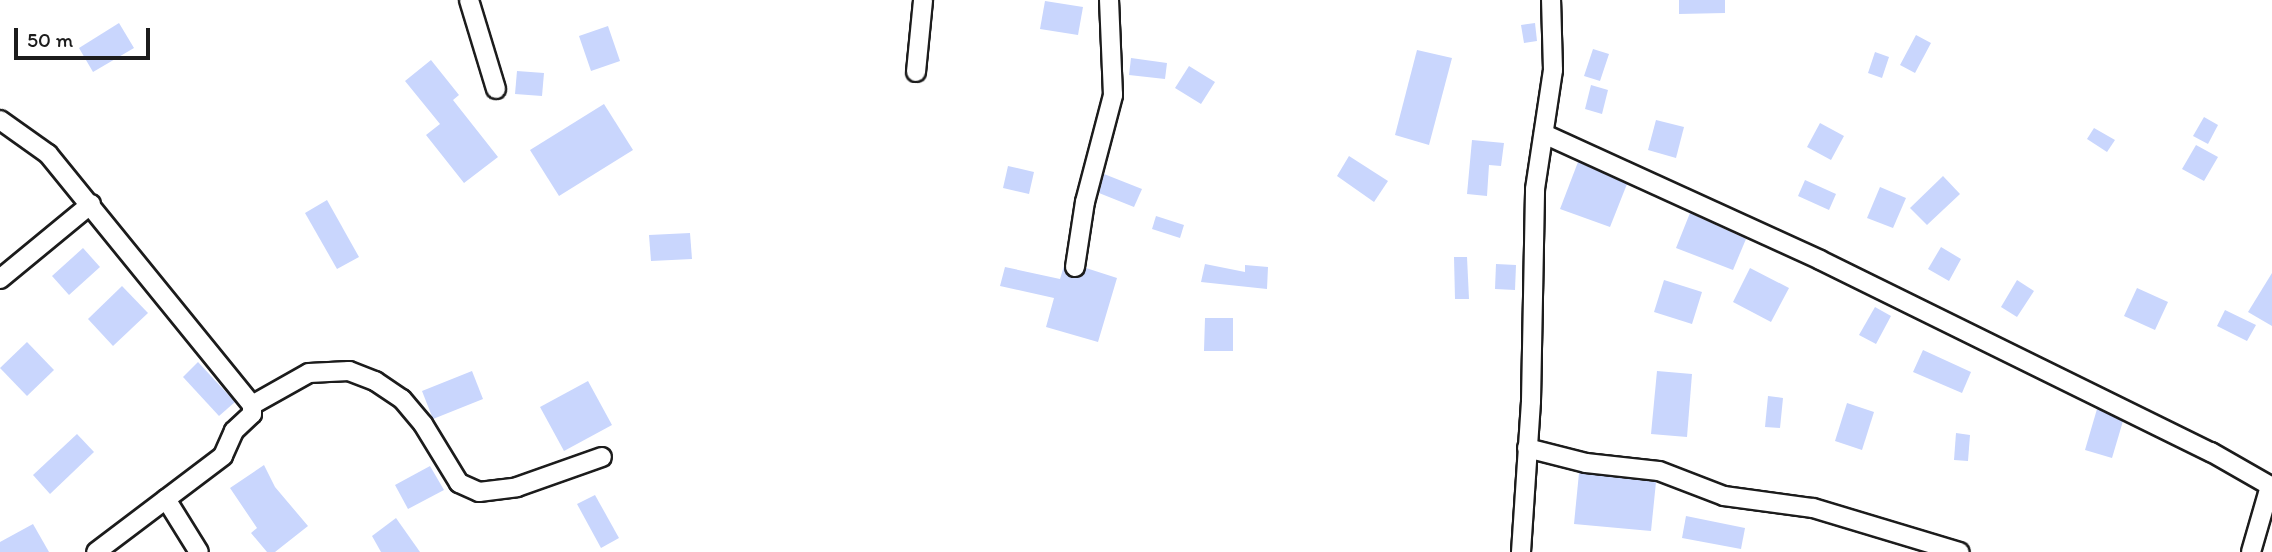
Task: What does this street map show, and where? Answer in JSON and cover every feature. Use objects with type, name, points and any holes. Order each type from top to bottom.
[{"type":"street","points":[[469,0],[496,89]]},
{"type":"street","points":[[916,72],[923,0]]},
{"type":"street","points":[[1075,267],[1085,202],[1113,95],[1109,0]]},
{"type":"street","points":[[1521,552],[1535,189],[1553,70],[1551,0]]},
{"type":"street","points":[[0,120],[48,154],[252,405],[252,414],[234,432],[223,456],[96,552]]},
{"type":"street","points":[[1544,134],[1820,260],[2211,452],[2271,487],[2251,552]]},
{"type":"street","points":[[0,279],[90,204]]},
{"type":"street","points":[[252,405],[309,373],[349,371],[375,381],[402,400],[423,424],[459,483],[479,492],[517,487],[602,457]]},
{"type":"street","points":[[1527,449],[1586,463],[1659,471],[1724,496],[1825,511],[1960,552]]},
{"type":"street","points":[[166,499],[199,552]]},
{"type":"building","points":[[1679,0],[1725,0],[1725,13],[1679,14]]},
{"type":"building","points":[[1045,1],[1083,7],[1078,35],[1040,29]]},
{"type":"building","points":[[119,23],[134,48],[93,72],[79,48]]},
{"type":"building","points":[[1535,23],[1537,41],[1524,43],[1521,25]]},
{"type":"building","points":[[608,26],[620,61],[591,71],[579,36]]},
{"type":"building","points":[[1916,35],[1931,43],[1915,73],[1900,65]]},
{"type":"building","points":[[1593,49],[1609,54],[1600,81],[1584,76]]},
{"type":"building","points":[[1417,50],[1452,58],[1429,145],[1395,135]]},
{"type":"building","points":[[1875,52],[1889,57],[1882,78],[1868,73]]},
{"type":"building","points":[[1131,58],[1167,63],[1165,79],[1129,75]]},
{"type":"building","points":[[431,60],[459,95],[453,100],[498,157],[464,183],[426,135],[440,124],[405,81]]},
{"type":"building","points":[[1189,66],[1215,82],[1201,104],[1175,88]]},
{"type":"building","points":[[517,71],[544,73],[542,96],[515,94]]},
{"type":"building","points":[[1591,85],[1608,90],[1602,114],[1585,109]]},
{"type":"building","points":[[604,104],[633,150],[559,196],[530,150]]},
{"type":"building","points":[[2204,117],[2218,125],[2208,144],[2193,136]]},
{"type":"building","points":[[1656,120],[1684,127],[1676,158],[1648,150]]},
{"type":"building","points":[[1820,123],[1844,136],[1831,160],[1807,147]]},
{"type":"building","points":[[2094,128],[2115,140],[2107,152],[2087,139]]},
{"type":"building","points":[[1472,140],[1504,143],[1501,166],[1489,165],[1487,196],[1467,194]]},
{"type":"building","points":[[2196,145],[2218,157],[2204,181],[2182,169]]},
{"type":"building","points":[[1349,156],[1388,181],[1374,202],[1337,176]]},
{"type":"building","points":[[1578,162],[1627,184],[1610,227],[1560,209]]},
{"type":"building","points":[[1008,166],[1034,172],[1029,194],[1003,188]]},
{"type":"building","points":[[1104,174],[1142,189],[1134,207],[1099,193]]},
{"type":"building","points":[[1943,176],[1960,194],[1927,225],[1910,208]]},
{"type":"building","points":[[1805,180],[1836,194],[1829,210],[1798,196]]},
{"type":"building","points":[[1880,187],[1906,198],[1893,228],[1867,218]]},
{"type":"building","points":[[327,200],[359,257],[337,269],[305,213]]},
{"type":"building","points":[[1690,213],[1746,239],[1733,270],[1676,248]]},
{"type":"building","points":[[1156,216],[1184,225],[1180,238],[1152,229]]},
{"type":"building","points":[[690,233],[692,259],[651,261],[649,235]]},
{"type":"building","points":[[1941,247],[1961,259],[1949,281],[1928,269]]},
{"type":"building","points":[[83,248],[100,267],[69,295],[52,276]]},
{"type":"building","points":[[1454,257],[1467,257],[1469,299],[1455,299]]},
{"type":"building","points":[[1205,264],[1245,272],[1245,265],[1268,267],[1267,289],[1201,282]]},
{"type":"building","points":[[1496,264],[1516,265],[1515,290],[1495,289]]},
{"type":"building","points":[[1064,266],[1073,278],[1086,268],[1117,278],[1098,342],[1046,327],[1054,298],[1000,286],[1005,267],[1060,279]]},
{"type":"building","points":[[1750,268],[1789,288],[1771,322],[1733,302]]},
{"type":"building","points":[[2272,273],[2272,326],[2248,312]]},
{"type":"building","points":[[1664,280],[1702,292],[1692,324],[1654,312]]},
{"type":"building","points":[[2017,280],[2034,291],[2017,317],[2001,307]]},
{"type":"building","points":[[122,286],[148,313],[113,346],[88,319]]},
{"type":"building","points":[[2137,288],[2168,302],[2155,330],[2124,316]]},
{"type":"building","points":[[1875,307],[1891,316],[1876,344],[1859,335]]},
{"type":"building","points":[[2225,310],[2256,325],[2247,341],[2217,326]]},
{"type":"building","points":[[1205,318],[1233,318],[1233,351],[1204,351]]},
{"type":"building","points":[[27,342],[54,370],[27,396],[0,368]]},
{"type":"building","points":[[1923,350],[1971,372],[1962,393],[1913,372]]},
{"type":"building","points":[[198,362],[235,402],[219,416],[183,377]]},
{"type":"building","points":[[472,371],[483,399],[433,419],[422,391]]},
{"type":"building","points":[[1657,371],[1692,374],[1687,437],[1651,434]]},
{"type":"building","points":[[588,381],[612,425],[564,451],[540,407]]},
{"type":"building","points":[[1768,396],[1783,398],[1780,428],[1765,427]]},
{"type":"building","points":[[1847,403],[1874,412],[1862,450],[1835,441]]},
{"type":"building","points":[[2097,409],[2123,421],[2112,458],[2085,450]]},
{"type":"building","points":[[1956,433],[1970,435],[1968,461],[1954,460]]},
{"type":"building","points":[[77,434],[94,452],[50,494],[33,475]]},
{"type":"building","points":[[264,465],[275,487],[308,526],[275,552],[267,552],[251,533],[257,528],[230,488]]},
{"type":"building","points":[[430,466],[444,490],[408,509],[395,485]]},
{"type":"building","points":[[1579,473],[1656,482],[1651,531],[1574,524]]},
{"type":"building","points":[[595,495],[619,538],[601,548],[577,504]]},
{"type":"building","points":[[1686,516],[1745,528],[1741,549],[1682,538]]},
{"type":"building","points":[[396,518],[420,552],[381,552],[372,536]]},
{"type":"building","points":[[33,524],[49,552],[0,552],[0,542]]}]
